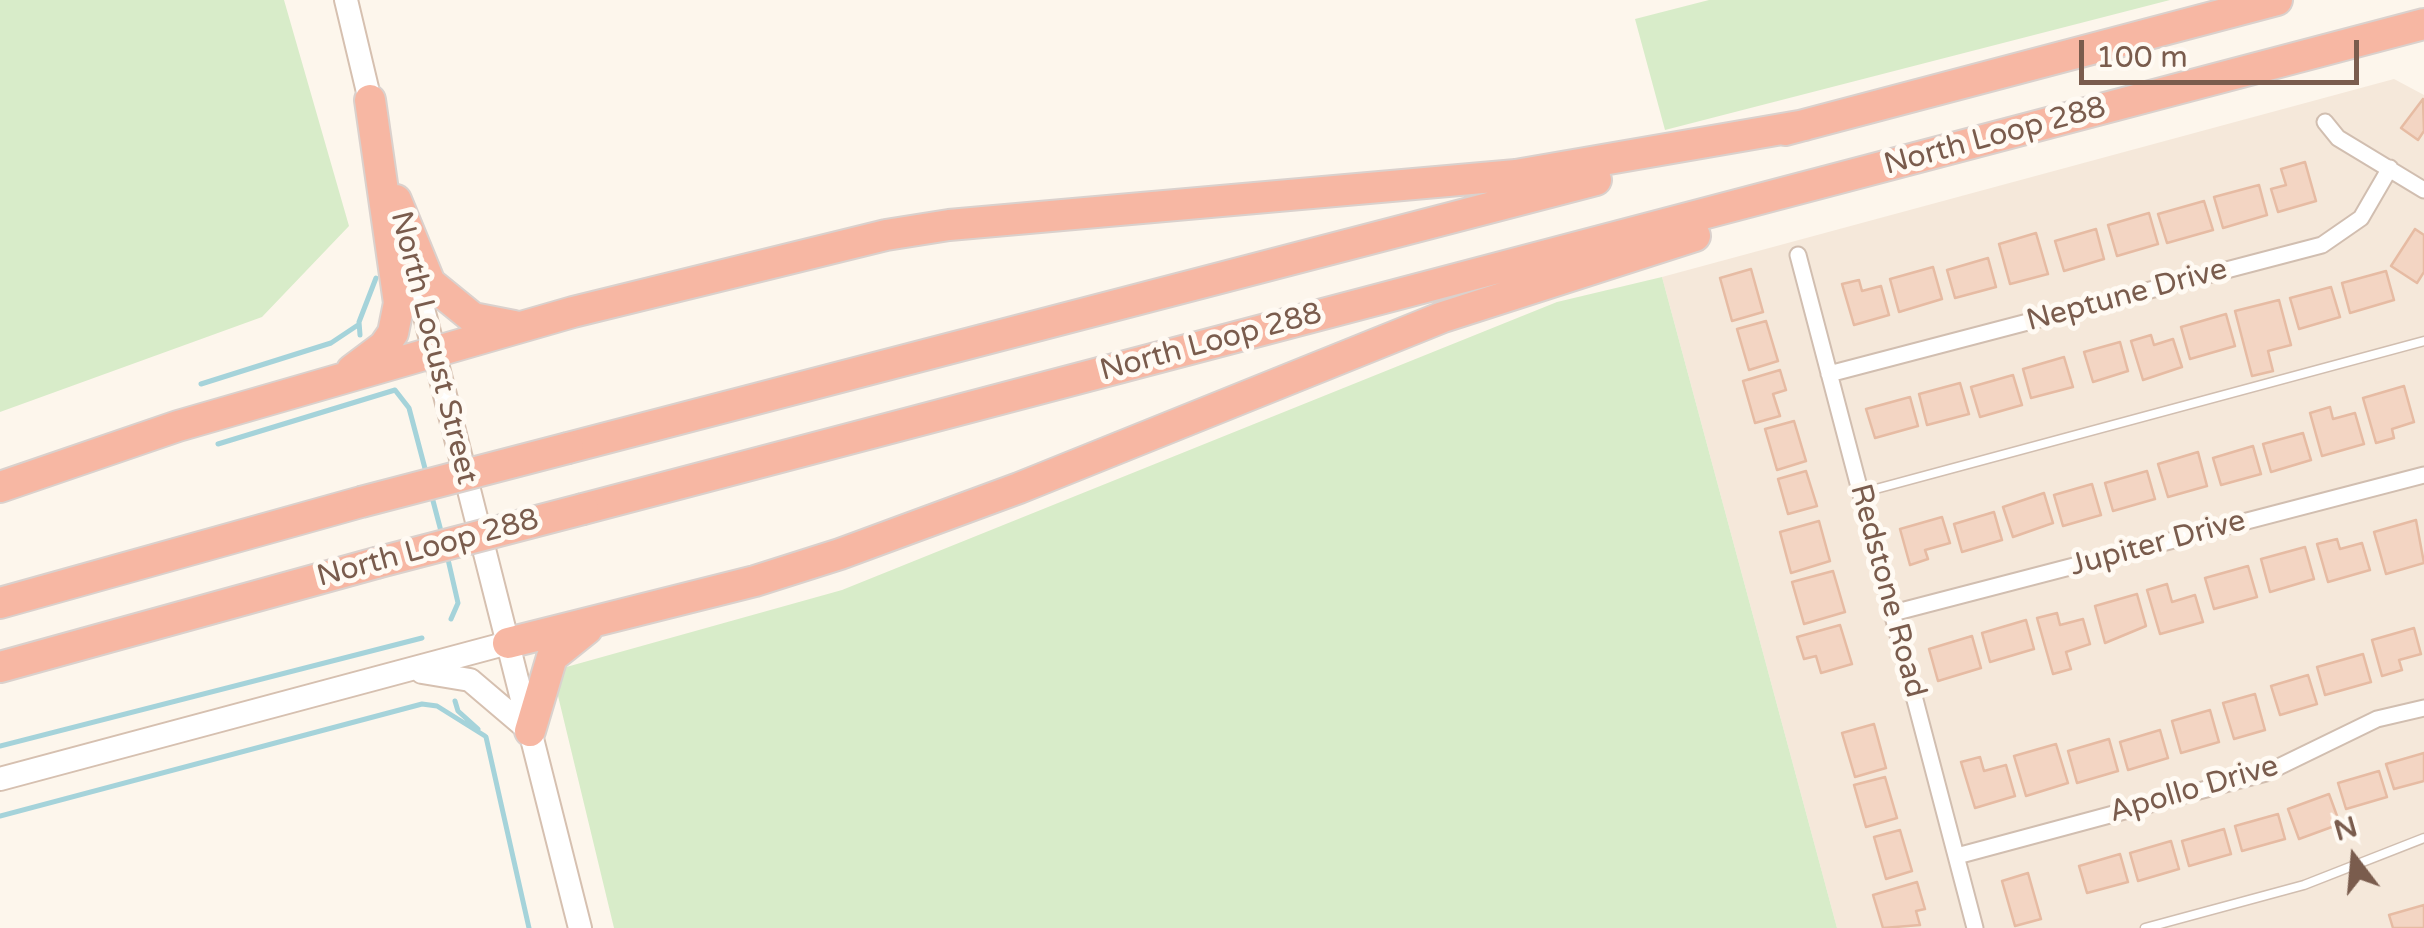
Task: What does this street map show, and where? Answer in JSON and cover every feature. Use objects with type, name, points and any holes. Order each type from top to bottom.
[{"type":"highway","name":"North Loop 288","points":[[0,603],[362,502],[2277,0]]},
{"type":"highway","name":"North Loop 288","points":[[0,667],[376,562],[2424,24]]},
{"type":"highway","points":[[302,391],[368,362],[393,332],[398,315],[370,100]]},
{"type":"highway","points":[[0,487],[178,426],[526,326],[729,271],[902,232],[1500,177],[1686,149],[1804,125]]},
{"type":"highway","points":[[508,643],[840,554],[1488,301],[1898,178],[2031,128]]},
{"type":"highway","points":[[396,200],[424,270],[445,298],[473,318],[494,326],[526,326]]},
{"type":"highway","points":[[530,730],[552,657],[604,619]]},
{"type":"main road","name":"North Locust Street","points":[[346,0],[580,928]]},
{"type":"main road","points":[[0,779],[508,643]]},
{"type":"main road","points":[[399,672],[440,672],[470,680],[530,730]]},
{"type":"street","points":[[2325,122],[2338,138],[2424,190]]},
{"type":"street","name":"Neptune Drive","points":[[1830,374],[2322,246],[2361,218],[2390,168]]},
{"type":"street","name":"Redstone Road","points":[[1798,254],[1975,928]]},
{"type":"street","name":"Jupiter Drive","points":[[1893,613],[2424,475]]},
{"type":"street","name":"Apollo Drive","points":[[1957,856],[2266,773],[2377,719],[2424,708]]},
{"type":"lane","points":[[1861,493],[2424,341]]},
{"type":"lane","points":[[2145,928],[2304,885],[2424,838]]},
{"type":"shaded area","points":[[2394,79],[2424,95],[2424,928],[1837,928],[1662,277]]},
{"type":"green space","points":[[0,0],[284,0],[349,226],[262,317],[0,412]]},
{"type":"green space","points":[[1709,0],[2170,0],[1665,130],[1635,19]]},
{"type":"green space","points":[[1662,277],[1837,928],[614,928],[552,671],[842,590],[1557,302]]},
{"type":"building","points":[[2423,99],[2424,131],[2418,140],[2401,128]]},
{"type":"building","points":[[2305,162],[2316,201],[2278,212],[2271,189],[2286,185],[2281,169]]},
{"type":"building","points":[[2259,185],[2267,215],[2223,228],[2214,197]]},
{"type":"building","points":[[2204,201],[2213,230],[2167,243],[2158,214]]},
{"type":"building","points":[[2149,213],[2158,244],[2117,256],[2108,225]]},
{"type":"building","points":[[2096,229],[2104,259],[2064,271],[2055,241]]},
{"type":"building","points":[[2415,229],[2424,235],[2424,272],[2417,283],[2391,266]]},
{"type":"building","points":[[2036,233],[2048,274],[2010,284],[1999,244]]},
{"type":"building","points":[[1988,258],[1996,287],[1955,298],[1947,270]]},
{"type":"building","points":[[1933,267],[1942,299],[1899,312],[1890,279]]},
{"type":"building","points":[[1751,269],[1763,312],[1732,321],[1720,278]]},
{"type":"building","points":[[2386,271],[2394,300],[2350,313],[2342,283]]},
{"type":"building","points":[[1859,280],[1862,291],[1881,286],[1889,315],[1854,325],[1842,284]]},
{"type":"building","points":[[2331,287],[2340,317],[2299,329],[2290,298]]},
{"type":"building","points":[[2279,300],[2291,345],[2268,351],[2273,371],[2252,376],[2235,311]]},
{"type":"building","points":[[2226,314],[2235,346],[2190,359],[2181,327]]},
{"type":"building","points":[[1766,321],[1778,361],[1749,370],[1737,329]]},
{"type":"building","points":[[2151,335],[2154,345],[2173,339],[2182,367],[2143,380],[2131,341]]},
{"type":"building","points":[[2120,342],[2128,371],[2093,382],[2084,352]]},
{"type":"building","points":[[2064,357],[2073,387],[2031,398],[2023,369]]},
{"type":"building","points":[[1780,370],[1786,390],[1773,394],[1780,416],[1755,423],[1743,381]]},
{"type":"building","points":[[2013,375],[2022,405],[1980,417],[1971,387]]},
{"type":"building","points":[[1960,383],[1969,414],[1927,425],[1919,394]]},
{"type":"building","points":[[2404,386],[2414,422],[2392,429],[2394,438],[2376,443],[2363,398]]},
{"type":"building","points":[[1910,397],[1918,426],[1875,438],[1866,409]]},
{"type":"building","points":[[2330,407],[2333,419],[2355,413],[2364,444],[2322,456],[2310,413]]},
{"type":"building","points":[[1794,421],[1806,461],[1777,470],[1765,429]]},
{"type":"building","points":[[2303,433],[2311,460],[2271,472],[2263,444]]},
{"type":"building","points":[[2253,446],[2261,474],[2221,485],[2213,458]]},
{"type":"building","points":[[2198,452],[2207,486],[2168,497],[2158,464]]},
{"type":"building","points":[[1806,471],[1817,506],[1788,514],[1778,479]]},
{"type":"building","points":[[2147,471],[2155,499],[2113,511],[2105,483]]},
{"type":"building","points":[[2092,484],[2101,515],[2063,526],[2054,495]]},
{"type":"building","points":[[2044,493],[2053,523],[2013,537],[2003,507]]},
{"type":"building","points":[[1994,512],[2002,540],[1962,552],[1954,524]]},
{"type":"building","points":[[1942,517],[1950,543],[1925,550],[1928,559],[1910,565],[1900,529]]},
{"type":"building","points":[[2416,520],[2424,563],[2386,574],[2374,532]]},
{"type":"building","points":[[1819,521],[1830,561],[1791,573],[1780,532]]},
{"type":"building","points":[[2337,539],[2340,549],[2362,543],[2370,570],[2328,582],[2317,544]]},
{"type":"building","points":[[2305,547],[2314,579],[2270,592],[2261,559]]},
{"type":"building","points":[[2248,566],[2257,597],[2214,609],[2205,578]]},
{"type":"building","points":[[1833,571],[1845,612],[1804,624],[1792,582]]},
{"type":"building","points":[[2167,584],[2172,602],[2195,595],[2203,622],[2160,634],[2147,590]]},
{"type":"building","points":[[2137,594],[2146,626],[2105,643],[2095,606]]},
{"type":"building","points":[[2057,613],[2060,625],[2083,619],[2090,644],[2066,652],[2071,669],[2053,674],[2037,618]]},
{"type":"building","points":[[2026,620],[2034,649],[1990,662],[1982,633]]},
{"type":"building","points":[[1840,625],[1852,664],[1821,673],[1816,656],[1804,659],[1797,637]]},
{"type":"building","points":[[2414,628],[2421,654],[2399,660],[2402,670],[2382,676],[2372,640]]},
{"type":"building","points":[[1972,636],[1981,668],[1938,681],[1929,649]]},
{"type":"building","points":[[2363,654],[2371,682],[2325,695],[2317,667]]},
{"type":"building","points":[[2308,675],[2317,704],[2280,715],[2271,686]]},
{"type":"building","points":[[2255,694],[2265,730],[2234,739],[2223,703]]},
{"type":"building","points":[[2210,710],[2219,742],[2181,753],[2172,721]]},
{"type":"building","points":[[1874,724],[1886,768],[1855,777],[1842,733]]},
{"type":"building","points":[[2160,730],[2168,758],[2128,770],[2120,742]]},
{"type":"building","points":[[2109,739],[2118,771],[2077,783],[2068,751]]},
{"type":"building","points":[[2056,744],[2068,783],[2026,796],[2014,756]]},
{"type":"building","points":[[2424,753],[2424,781],[2394,789],[2386,764]]},
{"type":"building","points":[[1980,757],[1984,771],[2006,765],[2015,796],[1975,808],[1961,762]]},
{"type":"building","points":[[2379,771],[2387,797],[2346,809],[2338,783]]},
{"type":"building","points":[[1885,777],[1897,818],[1866,827],[1854,785]]},
{"type":"building","points":[[2329,794],[2340,824],[2299,839],[2288,809]]},
{"type":"building","points":[[2278,814],[2285,839],[2242,851],[2235,826]]},
{"type":"building","points":[[2224,829],[2231,854],[2189,866],[2182,841]]},
{"type":"building","points":[[1900,830],[1912,871],[1886,879],[1874,837]]},
{"type":"building","points":[[2171,841],[2179,869],[2138,881],[2130,853]]},
{"type":"building","points":[[2120,854],[2128,882],[2087,893],[2079,866]]},
{"type":"building","points":[[2028,873],[2041,919],[2015,926],[2002,881]]},
{"type":"building","points":[[1917,882],[1925,909],[1916,911],[1920,925],[1883,928],[1873,895]]},
{"type":"building","points":[[2424,905],[2424,928],[2393,928],[2389,915]]},
{"type":"waterway","points":[[360,335],[359,322],[376,278]]},
{"type":"waterway","points":[[201,384],[331,343],[358,325]]},
{"type":"waterway","points":[[218,444],[395,390],[409,408],[427,476]]},
{"type":"waterway","points":[[432,497],[442,535]]},
{"type":"waterway","points":[[447,555],[458,603],[451,619]]},
{"type":"waterway","points":[[0,746],[422,638]]},
{"type":"waterway","points":[[455,701],[458,711],[478,729]]},
{"type":"waterway","points":[[0,816],[422,704],[437,706],[485,736]]},
{"type":"waterway","points":[[486,737],[529,928]]}]
